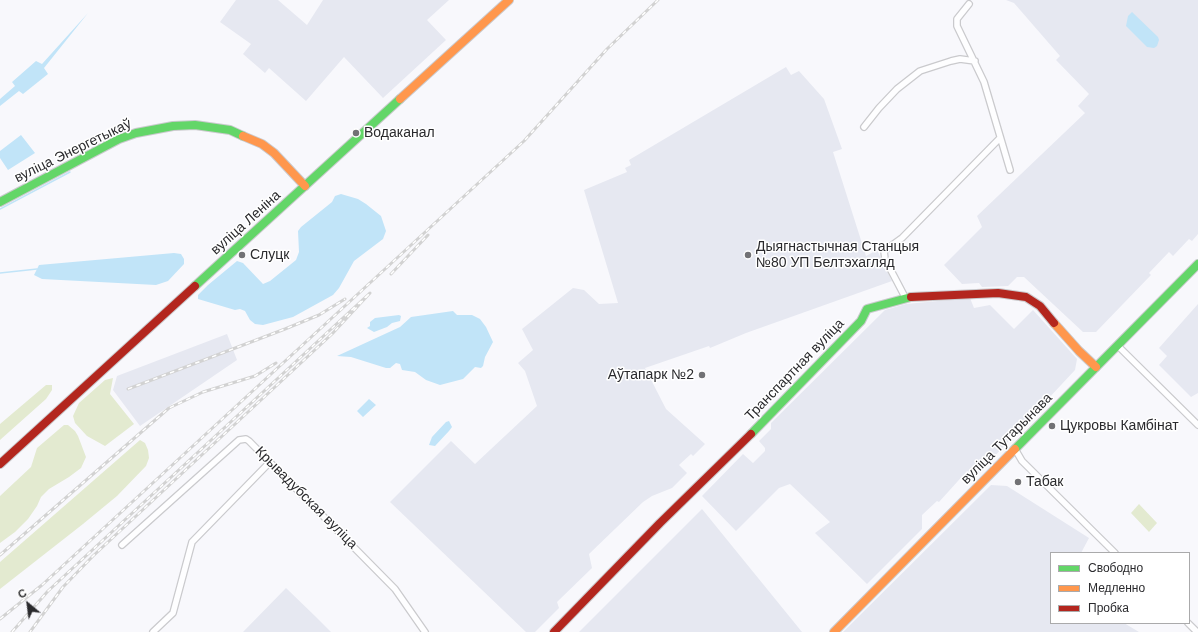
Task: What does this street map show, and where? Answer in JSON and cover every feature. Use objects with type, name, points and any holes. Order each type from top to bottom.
[{"type":"street","name":"вуліца Леніна","points":[[0,464],[509,0]]},
{"type":"street","points":[[969,4],[957,19],[958,26],[975,60],[986,89],[1010,170]]},
{"type":"street","points":[[864,127],[897,89],[920,71],[956,60],[975,60]]},
{"type":"street","name":"вуліца Энергетыкаў","points":[[0,202],[119,139],[136,133],[173,126],[195,125],[230,130],[262,144],[274,153],[306,186]]},
{"type":"street","points":[[905,297],[885,259],[884,252],[902,238],[1000,138]]},
{"type":"street","name":"вуліца Тутарынава","points":[[834,632],[1198,264]]},
{"type":"street","name":"Транспартная вуліца","points":[[554,632],[660,523],[746,439],[856,327],[867,309],[905,297],[998,293],[1026,297],[1040,306],[1096,367]]},
{"type":"street","points":[[1118,346],[1198,425]]},
{"type":"street","name":"Крывадубская вуліца","points":[[122,545],[239,440],[249,441],[395,589],[425,632]]},
{"type":"street","points":[[1015,448],[1022,461],[1114,552]]},
{"type":"street","points":[[153,632],[173,614],[192,542],[270,462]]},
{"type":"street","points":[[1189,624],[1197,632]]},
{"type":"shaded area","points":[[236,0],[278,0],[307,25],[323,0],[449,0],[427,20],[446,40],[383,98],[344,57],[306,101],[269,68],[265,73],[243,54],[251,44],[220,22]]},
{"type":"shaded area","points":[[1006,0],[1198,0],[1198,234],[1192,241],[1189,239],[1173,256],[1169,252],[1149,273],[1151,275],[1096,332],[1083,332],[1024,277],[1017,277],[1008,286],[982,287],[979,283],[962,284],[944,265],[982,227],[977,216],[1085,113],[1078,106],[1089,94],[1056,60],[1060,56],[1014,3]]},
{"type":"shaded area","points":[[786,67],[791,75],[799,71],[824,99],[842,149],[833,152],[866,256],[877,250],[892,281],[746,333],[710,348],[709,346],[645,368],[666,409],[705,444],[693,456],[691,454],[679,465],[687,473],[672,488],[652,496],[643,502],[589,554],[592,568],[557,602],[559,608],[535,632],[526,632],[390,502],[451,441],[475,464],[537,406],[525,371],[518,363],[533,350],[522,329],[573,288],[584,290],[599,304],[618,303],[584,190],[627,172],[625,168],[631,165],[629,160]]},
{"type":"shaded area","points":[[970,298],[974,308],[990,305],[1014,329],[1033,310],[1077,359],[1075,370],[978,474],[967,471],[939,502],[937,501],[922,515],[922,529],[867,584],[815,533],[830,522],[790,484],[779,488],[736,531],[702,496],[743,454],[753,463],[765,451],[765,448],[759,441],[771,429],[771,423],[885,310],[906,304]]},
{"type":"shaded area","points":[[1198,304],[1198,393],[1191,397],[1159,365],[1167,356],[1159,348]]},
{"type":"shaded area","points":[[227,334],[237,360],[140,426],[113,390],[117,376]]},
{"type":"shaded area","points":[[991,485],[1007,486],[1089,538],[1082,552],[1050,552],[1050,624],[1126,624],[1139,632],[843,632]]},
{"type":"shaded area","points":[[702,509],[802,632],[579,632]]},
{"type":"shaded area","points":[[286,588],[315,616],[331,632],[243,632]]},
{"type":"green space","points":[[113,378],[110,394],[134,424],[105,446],[87,436],[75,423],[73,416],[79,403],[105,380]]},
{"type":"green space","points":[[46,385],[52,385],[52,390],[46,399],[0,440],[0,424]]},
{"type":"green space","points":[[64,425],[68,425],[78,436],[86,457],[81,468],[49,489],[41,497],[28,519],[15,532],[0,543],[0,496],[31,467],[37,448]]},
{"type":"green space","points":[[140,440],[145,443],[148,450],[149,458],[146,466],[117,496],[0,589],[0,562]]},
{"type":"green space","points":[[1139,504],[1157,523],[1149,532],[1131,513]]},
{"type":"water","points":[[1132,12],[1158,37],[1159,40],[1157,46],[1154,48],[1147,47],[1126,26],[1128,16]]},
{"type":"water","points":[[88,13],[44,68],[48,74],[23,94],[19,91],[0,106],[0,99],[15,86],[12,82],[36,61],[42,64]]},
{"type":"water","points":[[21,135],[35,153],[8,170],[0,158],[0,151]]},
{"type":"water","points":[[341,194],[358,199],[381,216],[386,231],[383,239],[354,261],[339,288],[333,295],[293,317],[263,325],[255,324],[250,320],[245,311],[240,309],[235,310],[198,299],[198,295],[208,285],[237,261],[243,263],[263,284],[270,281],[296,260],[299,252],[298,231],[301,227],[332,202],[335,196]]},
{"type":"water","points":[[174,253],[181,254],[184,259],[184,264],[168,281],[156,285],[42,279],[34,275],[39,265]]},
{"type":"water","points":[[453,311],[457,315],[472,315],[480,319],[486,327],[493,342],[485,357],[483,366],[481,368],[475,367],[463,379],[440,385],[426,380],[415,372],[402,370],[400,364],[396,363],[390,368],[386,368],[351,357],[337,356],[400,327],[411,317]]},
{"type":"water","points":[[401,316],[400,321],[392,323],[387,327],[374,332],[367,328],[370,326],[370,322],[375,318]]},
{"type":"water","points":[[369,399],[376,405],[363,417],[357,411]]},
{"type":"water","points":[[449,421],[452,427],[449,431],[435,446],[429,445],[432,437],[446,422]]},
{"type":"waterway","points":[[0,209],[70,172]]},
{"type":"waterway","points":[[0,273],[37,269]]},
{"type":"railway","points":[[0,619],[42,585],[524,141],[607,49],[658,0]]},
{"type":"railway","points":[[391,274],[428,235]]},
{"type":"railway","points":[[12,632],[48,591],[370,293],[332,334],[93,556],[63,587],[30,632]]},
{"type":"railway","points":[[128,389],[319,315],[345,299]]},
{"type":"railway","points":[[0,555],[169,408],[203,392],[255,376],[276,363]]},
{"type":"traffic: fast","points":[[195,286],[400,99]]},
{"type":"traffic: fast","points":[[0,202],[119,139],[136,133],[173,126],[195,125],[230,130],[243,136]]},
{"type":"traffic: fast","points":[[1015,449],[1198,264]]},
{"type":"traffic: fast","points":[[751,434],[861,321],[867,309],[911,297]]},
{"type":"traffic: slow","points":[[400,99],[509,0]]},
{"type":"traffic: slow","points":[[243,136],[262,144],[274,153],[305,186]]},
{"type":"traffic: slow","points":[[1054,323],[1079,351],[1096,367]]},
{"type":"traffic: slow","points":[[834,632],[1015,449]]},
{"type":"traffic: jam","points":[[0,464],[195,286]]},
{"type":"traffic: jam","points":[[911,297],[998,293],[1026,297],[1040,306],[1054,323]]},
{"type":"traffic: jam","points":[[554,632],[660,523],[751,434]]},
{"type":"place","name":"Водаканал","points":[[356,133]]},
{"type":"place","name":"Слуцк","points":[[242,255]]},
{"type":"place","name":"Дыягнастычная Станцыя №80 УП Белтэхагляд","points":[[748,255]]},
{"type":"place","name":"Аўтапарк №2","points":[[702,375]]},
{"type":"place","name":"Цукровы Камбінат","points":[[1052,426]]},
{"type":"place","name":"Табак","points":[[1018,482]]}]
